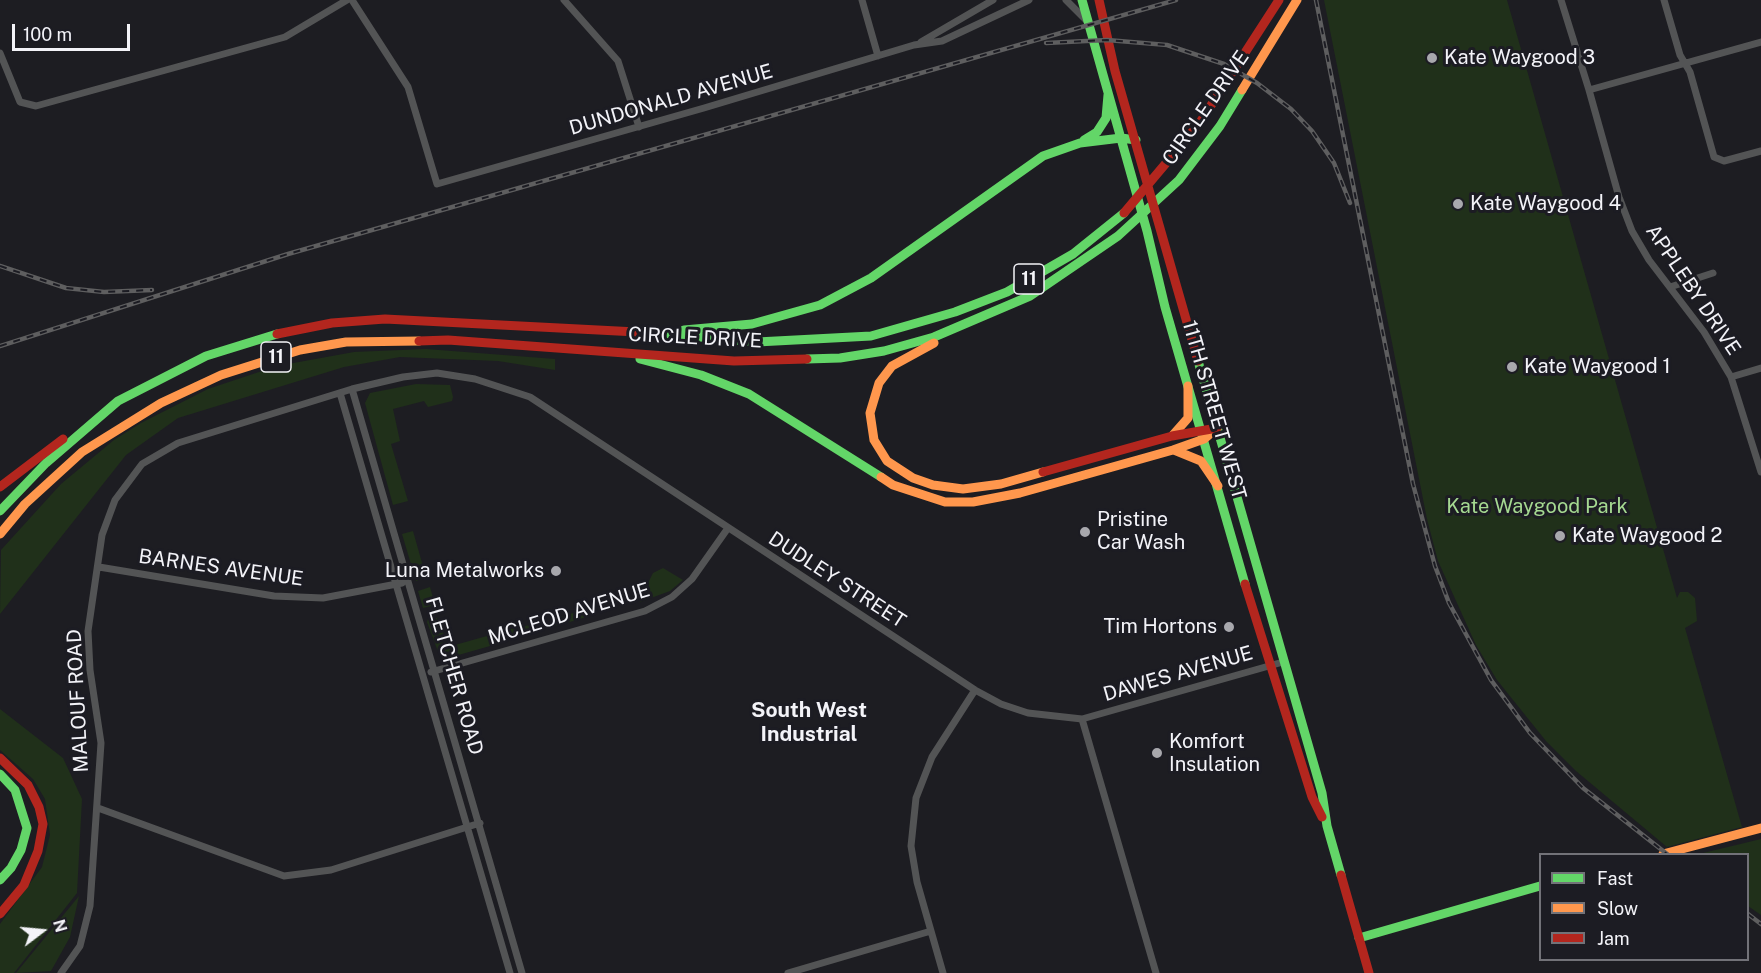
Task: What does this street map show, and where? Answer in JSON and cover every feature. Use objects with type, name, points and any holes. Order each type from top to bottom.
[{"type":"main road","name":"11TH STREET WEST","points":[[1082,0],[1188,386],[1270,666],[1312,797],[1327,826]]},
{"type":"main road","name":"11TH STREET WEST","points":[[1099,0],[1107,40],[1322,793],[1327,826],[1369,973]]},
{"type":"main road","name":"CIRCLE DRIVE","points":[[0,511],[46,463],[118,401],[175,370],[241,343],[332,323],[396,319],[659,333],[757,342],[871,336],[955,312],[1007,292],[1073,254],[1126,211],[1198,124],[1279,0]]},
{"type":"main road","name":"CIRCLE DRIVE","points":[[0,534],[25,504],[82,452],[129,422],[161,403],[221,375],[300,350],[346,342],[448,340],[734,361],[840,358],[884,351],[934,337],[983,317],[1030,296],[1088,258],[1118,236],[1179,180],[1215,134],[1297,0]]},
{"type":"main road","points":[[659,333],[752,324],[791,315],[847,293],[1030,164],[1080,143],[1097,132],[1106,118],[1108,95]]},
{"type":"main road","points":[[1080,143],[1121,138],[1136,140]]},
{"type":"main road","points":[[983,317],[892,366],[879,383],[870,413],[874,440],[887,461],[905,474],[946,488],[979,488],[1029,478],[1172,436],[1202,434]]},
{"type":"main road","points":[[606,351],[701,375],[749,394],[893,485],[945,502],[973,502],[1010,496],[1173,450],[1217,428]]},
{"type":"main road","points":[[1172,436],[1188,418],[1188,386]]},
{"type":"main road","points":[[0,487],[30,462],[118,401]]},
{"type":"main road","points":[[1173,450],[1187,453],[1201,461],[1218,486]]},
{"type":"main road","points":[[0,758],[11,766],[28,785],[39,807],[43,824],[38,851],[24,885],[0,914]]},
{"type":"main road","points":[[0,774],[15,790],[27,828],[21,850],[11,868],[0,880]]},
{"type":"main road","points":[[1670,853],[1761,828]]},
{"type":"main road","points":[[1359,938],[1539,885]]},
{"type":"street","points":[[0,53],[20,102],[36,106],[285,37],[347,0]]},
{"type":"street","name":"DUNDONALD AVENUE","points":[[352,0],[408,87],[437,184],[914,45],[942,41],[1030,0]]},
{"type":"street","points":[[564,0],[618,61],[639,127]]},
{"type":"street","points":[[862,0],[878,56]]},
{"type":"street","name":"DUNDONALD AVENUE","points":[[914,45],[944,30],[993,0]]},
{"type":"street","points":[[1066,0],[1086,20]]},
{"type":"street","name":"APPLEBY DRIVE","points":[[1561,0],[1625,213],[1639,245],[1704,332],[1731,377],[1761,472]]},
{"type":"street","points":[[1664,0],[1680,55],[1690,72],[1714,157],[1724,161],[1761,151]]},
{"type":"street","points":[[1588,90],[1761,42]]},
{"type":"street","points":[[1670,287],[1713,273]]},
{"type":"street","points":[[1731,377],[1761,368]]},
{"type":"street","name":"DUDLEY STREET","points":[[340,393],[403,376],[437,374],[458,375],[504,388],[548,408],[975,690],[1001,704],[1028,713],[1082,719]]},
{"type":"street","name":"FLETCHER ROAD","points":[[352,389],[522,973]]},
{"type":"street","name":"MALOUF ROAD","points":[[61,973],[80,946],[88,923],[101,743],[88,648],[102,535],[108,514],[121,489],[142,464],[178,443],[340,393]]},
{"type":"street","name":"FLETCHER ROAD","points":[[340,393],[398,584],[510,973]]},
{"type":"street","name":"MCLEOD AVENUE","points":[[424,674],[645,611],[672,597],[692,579],[728,528]]},
{"type":"street","name":"BARNES AVENUE","points":[[99,567],[274,596],[323,598],[408,581]]},
{"type":"street","name":"DAWES AVENUE","points":[[1082,719],[1284,662]]},
{"type":"street","points":[[943,973],[917,882],[911,846],[916,798],[932,757],[975,690]]},
{"type":"street","points":[[1082,719],[1156,973]]},
{"type":"street","points":[[98,808],[284,876],[331,870],[480,823]]},
{"type":"street","points":[[788,973],[931,931]]},
{"type":"green space","name":"Kate Waygood Park","points":[[1324,0],[1507,0],[1677,598],[1680,592],[1688,592],[1695,598],[1697,621],[1685,628],[1742,827],[1667,847],[1576,771],[1546,741],[1497,680],[1476,645],[1438,561],[1427,519]]},
{"type":"green space","points":[[426,349],[555,359],[555,370],[498,361],[400,357],[344,367],[178,418],[126,455],[0,614],[1,550],[61,484],[114,440],[141,423],[208,389],[277,366],[354,352]]},
{"type":"green space","points":[[416,384],[450,385],[453,397],[452,401],[428,407],[424,401],[393,409],[400,441],[391,444],[408,501],[393,505],[365,403],[370,393]]},
{"type":"green space","points":[[413,531],[426,577],[416,581],[402,534]]},
{"type":"green space","points":[[663,568],[683,580],[670,591],[640,602],[638,594],[644,591],[653,573]]},
{"type":"green space","points":[[430,587],[435,605],[423,608],[418,591]]},
{"type":"green space","points":[[591,607],[593,615],[553,627],[552,620]]},
{"type":"green space","points":[[437,618],[448,644],[455,645],[494,634],[497,644],[448,658],[440,657],[427,622],[428,619]]},
{"type":"green space","points":[[530,625],[531,634],[507,640],[506,630]]},
{"type":"green space","points":[[0,709],[63,758],[82,799],[77,893],[14,973],[0,973],[0,924],[42,867],[50,835],[45,799],[33,779],[0,750]]},
{"type":"green space","points":[[1761,839],[1761,915],[1749,907],[1749,853],[1703,853]]},
{"type":"green space","points":[[79,896],[70,937],[51,971],[16,973]]},
{"type":"railway","points":[[0,346],[288,254],[1176,0]]},
{"type":"railway","points":[[1316,0],[1413,484],[1435,566],[1449,603],[1491,680],[1530,733],[1583,788],[1666,853]]},
{"type":"railway","points":[[1046,43],[1107,40],[1167,45],[1224,64],[1257,83],[1291,109],[1312,131],[1334,163],[1350,203]]},
{"type":"railway","points":[[0,266],[66,288],[104,292],[152,290]]},
{"type":"railway","points":[[1749,915],[1761,924]]},
{"type":"traffic: fast","points":[[1082,0],[1147,231],[1165,307],[1245,584]]},
{"type":"traffic: fast","points":[[807,359],[840,358],[884,351],[934,337],[1030,296],[1118,236],[1179,180],[1220,126],[1242,90]]},
{"type":"traffic: fast","points":[[1084,140],[1097,132],[1106,118],[1108,95]]},
{"type":"traffic: fast","points":[[684,330],[752,324],[820,305],[871,278],[1043,156],[1080,143],[1121,138],[1136,140]]},
{"type":"traffic: fast","points":[[656,333],[757,342],[871,336],[955,312],[1007,292],[1073,254],[1124,213]]},
{"type":"traffic: fast","points":[[0,511],[46,463],[118,401],[206,356],[277,334]]},
{"type":"traffic: fast","points":[[640,359],[701,375],[749,394],[881,477]]},
{"type":"traffic: fast","points":[[1198,361],[1322,793],[1327,826],[1341,875]]},
{"type":"traffic: fast","points":[[0,774],[15,790],[27,828],[21,850],[11,868],[0,880]]},
{"type":"traffic: fast","points":[[1359,938],[1539,886]]},
{"type":"traffic: slow","points":[[1242,90],[1297,0]]},
{"type":"traffic: slow","points":[[0,534],[25,504],[82,452],[161,403],[221,375],[300,350],[346,342],[419,341]]},
{"type":"traffic: slow","points":[[934,343],[892,366],[879,383],[870,413],[874,440],[887,461],[913,478],[933,485],[963,489],[1001,484],[1043,472]]},
{"type":"traffic: slow","points":[[1173,435],[1188,418],[1188,386]]},
{"type":"traffic: slow","points":[[881,477],[893,485],[945,502],[973,502],[1020,493],[1173,450],[1204,439],[1217,428]]},
{"type":"traffic: slow","points":[[1174,450],[1201,461],[1218,486]]},
{"type":"traffic: slow","points":[[1667,853],[1761,828]]},
{"type":"traffic: jam","points":[[1099,0],[1115,71],[1198,361]]},
{"type":"traffic: jam","points":[[1124,213],[1199,124],[1279,0]]},
{"type":"traffic: jam","points":[[277,334],[332,323],[385,319],[656,333]]},
{"type":"traffic: jam","points":[[419,341],[448,340],[734,361],[807,359]]},
{"type":"traffic: jam","points":[[1043,472],[1172,436],[1217,428]]},
{"type":"traffic: jam","points":[[0,487],[63,439]]},
{"type":"traffic: jam","points":[[1245,584],[1312,797],[1322,817]]},
{"type":"traffic: jam","points":[[0,758],[28,785],[39,807],[43,824],[38,851],[24,885],[0,914]]},
{"type":"traffic: jam","points":[[1341,875],[1369,973]]},
{"type":"place","name":"Kate Waygood 3","points":[[1432,58]]},
{"type":"place","name":"Kate Waygood 4","points":[[1458,204]]},
{"type":"place","name":"Kate Waygood 1","points":[[1512,367]]},
{"type":"place","name":"Pristine Car Wash","points":[[1085,532]]},
{"type":"place","name":"Kate Waygood 2","points":[[1560,536]]},
{"type":"place","name":"Luna Metalworks","points":[[556,571]]},
{"type":"place","name":"Tim Hortons","points":[[1229,627]]},
{"type":"place","name":"Komfort Insulation","points":[[1157,753]]},
{"type":"district","name":"South West Industrial","points":[[809,723]]}]
